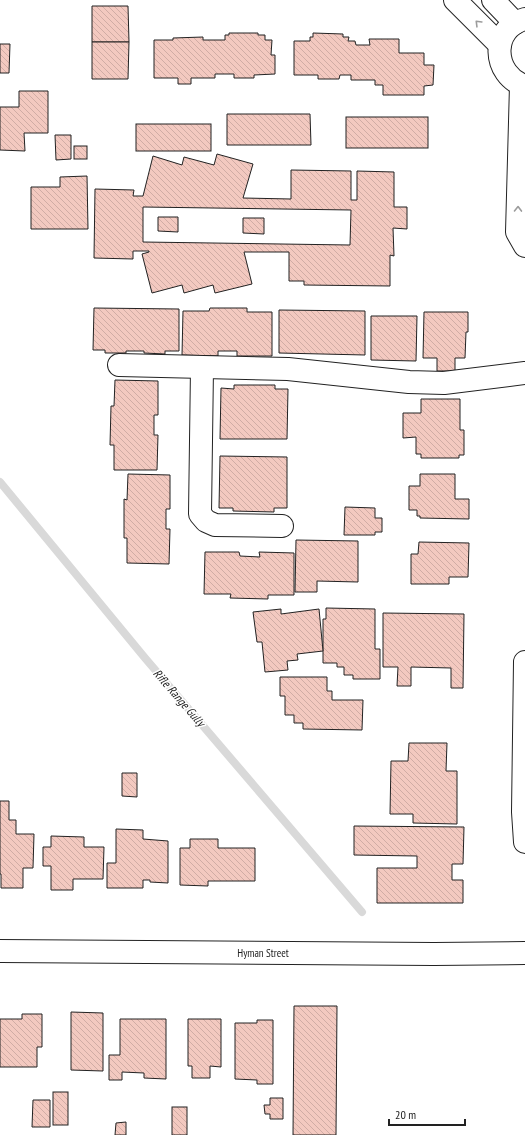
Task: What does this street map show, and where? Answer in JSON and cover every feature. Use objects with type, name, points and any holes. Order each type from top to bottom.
[{"type":"street","points":[[455,0],[500,45]]},
{"type":"street","points":[[494,0],[520,15],[503,36],[500,45],[500,55],[504,68],[512,80],[523,85],[517,232],[525,246]]},
{"type":"street","points":[[119,365],[288,369],[409,382],[444,383],[525,373]]},
{"type":"street","points":[[202,368],[200,514],[206,520],[215,525],[282,526]]},
{"type":"street","points":[[525,662],[523,812],[525,842]]},
{"type":"street","name":"Hyman Street","points":[[0,951],[426,954],[525,953]]},
{"type":"building","points":[[92,6],[128,6],[129,42],[92,42]]},
{"type":"building","points":[[229,33],[258,33],[258,35],[265,35],[265,40],[272,40],[271,55],[275,55],[275,74],[254,75],[254,78],[234,78],[234,74],[215,74],[215,78],[191,78],[191,84],[178,84],[178,78],[154,78],[154,40],[203,37],[203,40],[225,40],[225,35],[229,35]]},
{"type":"building","points":[[313,33],[343,34],[343,37],[349,37],[348,41],[355,41],[356,45],[370,45],[369,39],[399,39],[399,53],[424,53],[424,65],[434,65],[433,85],[424,86],[424,95],[383,95],[383,85],[375,85],[375,80],[351,80],[351,75],[340,75],[339,79],[318,79],[318,75],[294,75],[294,41],[310,41],[310,37],[313,37]]},
{"type":"building","points":[[92,42],[129,42],[128,79],[92,79]]},
{"type":"building","points":[[0,44],[10,44],[9,73],[0,73]]},
{"type":"building","points":[[19,91],[48,91],[48,133],[24,133],[25,151],[0,150],[0,107],[19,107]]},
{"type":"building","points":[[227,114],[310,114],[311,145],[227,145]]},
{"type":"building","points":[[346,117],[428,117],[428,148],[346,148]]},
{"type":"building","points":[[136,124],[211,124],[211,151],[136,151]]},
{"type":"building","points":[[55,135],[71,135],[71,159],[56,160]]},
{"type":"building","points":[[74,146],[87,146],[87,159],[74,159]]},
{"type":"building","points":[[217,154],[253,164],[243,198],[291,199],[291,170],[351,171],[351,200],[357,200],[357,171],[394,172],[394,207],[407,207],[407,229],[393,228],[394,256],[390,255],[390,286],[304,285],[304,281],[289,281],[289,252],[244,252],[252,284],[215,293],[213,285],[184,293],[182,285],[152,293],[142,254],[149,251],[133,251],[133,259],[94,258],[95,189],[134,190],[133,196],[143,196],[153,156],[182,165],[184,157],[214,165]],"holes":[[[143,207],[351,210],[350,245],[143,242]]]},
{"type":"building","points":[[87,176],[88,229],[31,229],[31,187],[60,187],[60,177]]},
{"type":"building","points":[[158,217],[178,217],[178,232],[158,231]]},
{"type":"building","points":[[243,218],[264,218],[264,234],[243,233]]},
{"type":"building","points":[[94,308],[179,309],[179,351],[165,351],[165,354],[144,353],[144,351],[105,353],[105,350],[93,350]]},
{"type":"building","points":[[210,308],[247,308],[247,312],[272,312],[272,356],[237,356],[237,351],[218,351],[218,356],[182,355],[183,311],[209,311]]},
{"type":"building","points":[[279,310],[365,311],[365,355],[279,353]]},
{"type":"building","points":[[424,312],[468,312],[468,332],[466,332],[465,358],[455,358],[455,371],[437,371],[437,358],[423,358]]},
{"type":"building","points":[[371,316],[417,316],[416,361],[371,360]]},
{"type":"building","points":[[115,380],[158,381],[158,415],[154,415],[154,435],[158,435],[157,470],[114,470],[114,445],[110,445],[111,406],[114,406]]},
{"type":"building","points":[[234,385],[275,385],[275,389],[288,389],[287,439],[220,439],[221,388],[234,389]]},
{"type":"building","points":[[421,399],[460,399],[460,430],[464,430],[464,455],[459,455],[459,458],[421,458],[421,454],[416,454],[416,437],[403,438],[403,413],[421,413]]},
{"type":"building","points":[[220,456],[287,457],[287,508],[274,508],[274,512],[233,511],[233,508],[219,508]]},
{"type":"building","points":[[128,474],[170,475],[170,509],[166,509],[166,529],[170,529],[169,564],[127,563],[127,538],[124,538],[124,499],[127,500]]},
{"type":"building","points":[[420,474],[455,474],[455,499],[469,499],[469,519],[420,518],[420,516],[417,516],[417,510],[409,510],[409,486],[420,486]]},
{"type":"building","points":[[345,507],[375,508],[375,518],[382,518],[382,532],[375,532],[375,535],[344,535]]},
{"type":"building","points":[[296,540],[358,541],[358,582],[317,581],[317,592],[295,592]]},
{"type":"building","points":[[419,542],[469,543],[468,577],[449,577],[449,584],[411,584],[411,554],[418,554]]},
{"type":"building","points":[[205,552],[239,552],[240,556],[260,557],[259,552],[294,553],[294,595],[268,595],[268,599],[230,598],[231,594],[204,594]]},
{"type":"building","points":[[326,608],[375,609],[375,649],[380,649],[380,679],[353,679],[353,675],[344,675],[344,667],[337,667],[337,663],[323,663],[323,619],[326,619]]},
{"type":"building","points":[[281,609],[281,614],[319,609],[323,651],[297,654],[298,660],[287,661],[288,670],[265,672],[262,642],[257,642],[253,612]]},
{"type":"building","points":[[383,613],[464,614],[463,688],[451,688],[451,668],[411,667],[411,686],[397,686],[398,667],[383,667]]},
{"type":"building","points":[[280,677],[327,677],[327,691],[332,691],[332,700],[363,700],[362,730],[303,729],[303,723],[294,723],[294,715],[285,715],[285,696],[280,696]]},
{"type":"building","points":[[409,743],[447,743],[446,771],[457,771],[457,824],[413,823],[413,814],[390,814],[391,761],[408,761]]},
{"type":"building","points":[[122,773],[137,773],[137,797],[122,796]]},
{"type":"building","points":[[0,801],[9,801],[9,820],[16,820],[16,834],[34,834],[33,868],[23,868],[23,888],[1,888]]},
{"type":"building","points":[[354,826],[464,827],[463,864],[452,864],[452,880],[463,880],[463,903],[377,903],[377,868],[417,868],[417,856],[354,855]]},
{"type":"building","points":[[116,829],[143,830],[143,839],[168,841],[168,883],[143,880],[143,888],[107,888],[107,863],[116,863]]},
{"type":"building","points":[[51,836],[84,837],[84,847],[104,847],[103,879],[73,879],[73,890],[51,890],[51,866],[43,866],[43,847],[51,847]]},
{"type":"building","points":[[190,839],[218,839],[218,848],[255,848],[255,881],[208,881],[208,886],[180,885],[180,848],[190,848]]},
{"type":"building","points":[[294,1006],[337,1006],[336,1135],[293,1135]]},
{"type":"building","points":[[71,1012],[103,1013],[103,1071],[71,1070]]},
{"type":"building","points":[[22,1014],[42,1014],[42,1047],[37,1047],[37,1067],[0,1067],[0,1019],[22,1019]]},
{"type":"building","points":[[120,1019],[166,1019],[166,1079],[144,1078],[144,1073],[122,1072],[122,1080],[109,1080],[109,1055],[120,1055]]},
{"type":"building","points":[[188,1019],[221,1019],[221,1067],[210,1066],[210,1078],[192,1078],[192,1066],[188,1066]]},
{"type":"building","points":[[257,1020],[273,1020],[273,1084],[257,1084],[257,1080],[235,1079],[235,1023],[257,1023]]},
{"type":"building","points":[[53,1092],[68,1092],[68,1125],[53,1125]]},
{"type":"building","points":[[270,1098],[283,1098],[283,1119],[270,1119],[270,1114],[265,1114],[264,1105],[270,1105]]},
{"type":"building","points":[[33,1100],[50,1100],[50,1127],[32,1127]]},
{"type":"building","points":[[172,1107],[187,1107],[187,1135],[172,1135]]},
{"type":"building","points":[[126,1122],[126,1135],[115,1135],[116,1123]]},
{"type":"waterway","name":"Rifle Range Gully","points":[[0,482],[145,658],[362,912]]}]
